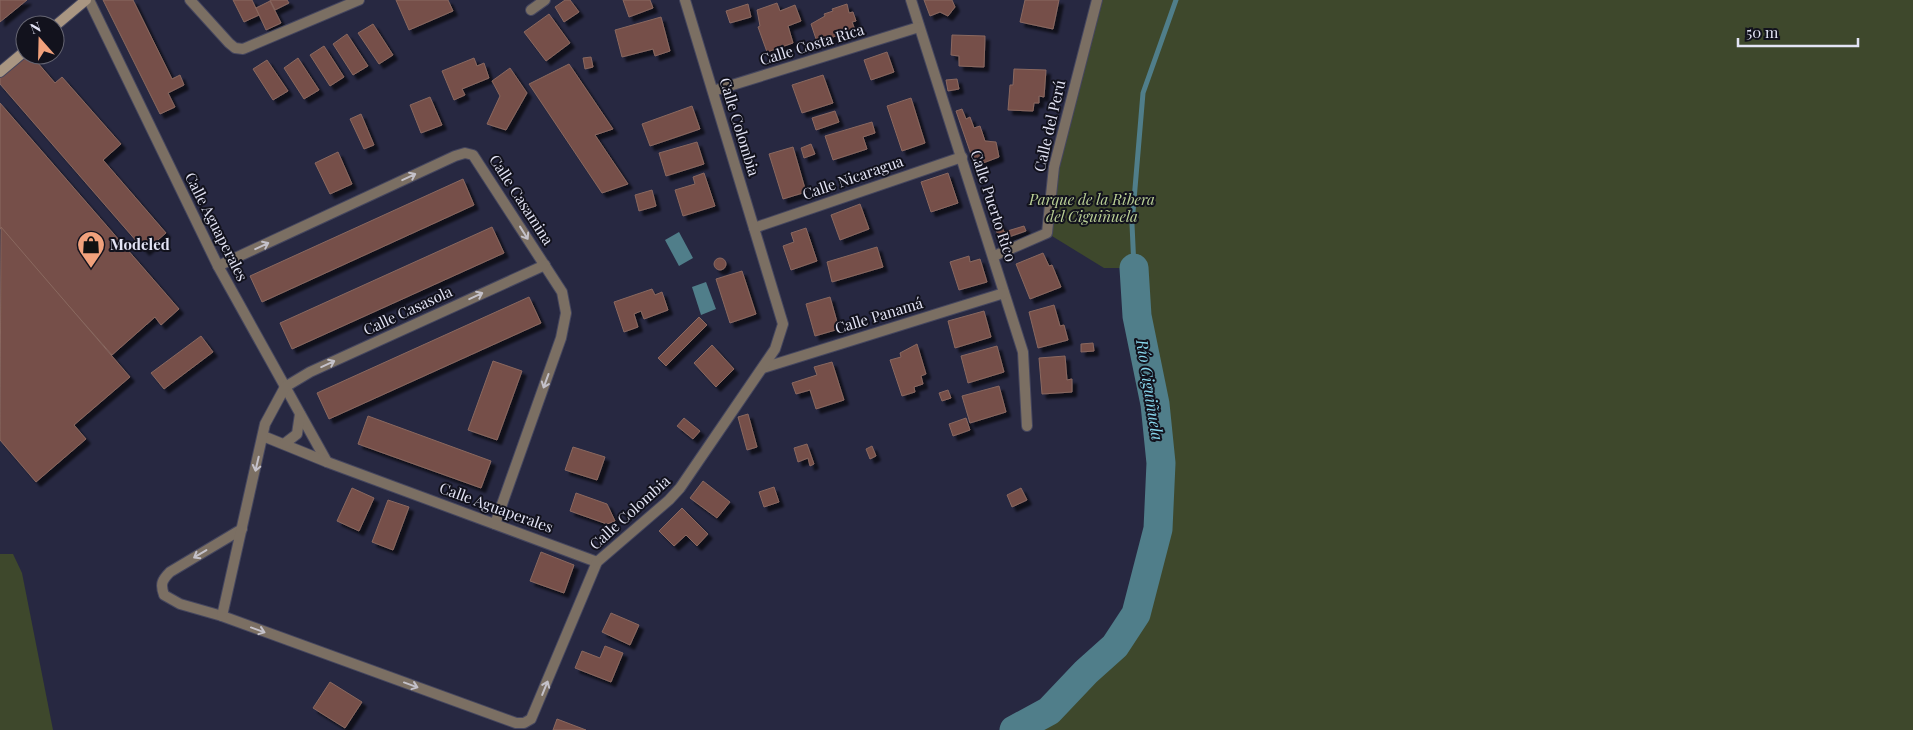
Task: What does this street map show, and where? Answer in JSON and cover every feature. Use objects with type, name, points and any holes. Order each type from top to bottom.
[{"type":"street","points":[[65,18],[87,0]]},
{"type":"street","name":"Calle Aguaperales","points":[[87,0],[218,266],[327,462]]},
{"type":"street","points":[[190,0],[229,43],[239,49],[251,48],[359,0]]},
{"type":"street","points":[[532,10],[546,0]]},
{"type":"street","name":"Calle Colombia","points":[[242,529],[170,572],[163,579],[161,586],[164,595],[170,600],[222,616],[516,724],[531,720],[597,562],[669,500],[680,488],[776,349],[783,324],[685,0]]},
{"type":"street","name":"Calle Puerto Rico","points":[[910,0],[994,256],[1023,352],[1027,426]]},
{"type":"street","name":"Calle del Perú","points":[[994,256],[1047,233],[1054,167],[1097,0]]},
{"type":"street","name":"Calle Costa Rica","points":[[713,92],[919,27]]},
{"type":"street","points":[[0,72],[15,59]]},
{"type":"street","name":"Calle Casamina","points":[[218,266],[465,153],[473,155],[562,292],[566,313],[561,338],[494,524]]},
{"type":"street","name":"Calle Nicaragua","points":[[754,228],[962,157]]},
{"type":"street","name":"Calle Casasola","points":[[285,387],[310,372],[545,265]]},
{"type":"street","name":"Calle Panamá","points":[[763,368],[1004,293]]},
{"type":"street","points":[[222,616],[270,413],[285,387]]},
{"type":"street","points":[[284,444],[297,434],[300,414]]},
{"type":"street","name":"Calle Aguaperales","points":[[264,436],[327,462],[597,562]]},
{"type":"green space","name":"Parque de la Ribera del Ciguiñuela","points":[[1097,0],[1913,0],[1913,730],[1014,730],[1049,711],[1085,672],[1115,646],[1136,614],[1158,529],[1161,463],[1155,404],[1137,316],[1134,268],[1104,268],[1047,233],[1054,167]]},
{"type":"green space","points":[[0,554],[13,554],[22,573],[53,730],[0,730]]},
{"type":"shaded area","points":[[679,232],[693,258],[679,266],[665,240]]},
{"type":"shaded area","points":[[706,282],[716,309],[701,315],[692,287]]},
{"type":"building","points":[[0,0],[27,0],[0,22]]},
{"type":"building","points":[[103,0],[133,0],[172,79],[180,75],[184,85],[168,93],[175,107],[160,114]]},
{"type":"building","points":[[233,0],[252,0],[259,15],[244,22]]},
{"type":"building","points":[[270,0],[287,0],[289,3],[275,10]]},
{"type":"building","points":[[396,0],[448,0],[453,11],[409,30]]},
{"type":"building","points":[[565,0],[570,0],[579,12],[564,22],[555,7]]},
{"type":"building","points":[[623,0],[650,0],[653,8],[629,17]]},
{"type":"building","points":[[924,0],[952,0],[955,7],[948,16],[940,12],[930,16]]},
{"type":"building","points":[[1025,0],[1059,0],[1053,29],[1020,22]]},
{"type":"building","points":[[270,1],[281,23],[266,30],[256,8]]},
{"type":"building","points":[[777,3],[780,11],[795,5],[801,21],[788,26],[793,43],[767,52],[758,27],[760,26],[757,10]]},
{"type":"building","points":[[748,4],[751,17],[730,23],[726,11]]},
{"type":"building","points":[[847,4],[849,13],[853,12],[856,21],[852,22],[855,30],[817,42],[811,24],[825,16],[824,14],[833,11],[832,9]]},
{"type":"building","points":[[549,14],[570,43],[546,61],[524,32]]},
{"type":"building","points":[[661,17],[670,51],[655,56],[653,49],[622,57],[615,30]]},
{"type":"building","points":[[373,24],[393,55],[379,64],[358,33]]},
{"type":"building","points":[[347,34],[368,66],[353,75],[333,44]]},
{"type":"building","points":[[952,35],[985,36],[984,67],[959,66],[959,56],[951,55]]},
{"type":"building","points":[[324,46],[344,77],[330,86],[310,55]]},
{"type":"building","points":[[887,52],[894,72],[871,80],[864,60]]},
{"type":"building","points":[[591,57],[593,67],[585,69],[583,58]]},
{"type":"building","points":[[298,58],[319,90],[304,99],[284,68]]},
{"type":"building","points":[[474,58],[477,66],[484,63],[489,78],[462,89],[465,95],[454,100],[442,71]]},
{"type":"building","points":[[267,60],[288,91],[273,100],[253,69]]},
{"type":"building","points":[[569,64],[613,129],[595,135],[628,184],[602,193],[529,84]]},
{"type":"building","points":[[15,65],[40,65],[55,83],[62,77],[121,144],[103,160],[166,233],[145,251],[0,84],[0,78]]},
{"type":"building","points":[[510,68],[527,93],[506,130],[487,124],[500,96],[492,81]]},
{"type":"building","points":[[1014,69],[1046,70],[1044,97],[1039,96],[1039,103],[1034,103],[1033,111],[1008,110],[1010,85],[1013,85]]},
{"type":"building","points":[[823,75],[833,103],[802,113],[792,85]]},
{"type":"building","points":[[957,79],[959,89],[948,91],[946,80]]},
{"type":"building","points":[[430,97],[442,125],[421,133],[410,105]]},
{"type":"building","points":[[911,98],[925,143],[902,151],[887,106]]},
{"type":"building","name":"Modeled","points":[[0,103],[179,309],[161,325],[155,317],[112,355],[0,228]]},
{"type":"building","points":[[692,106],[700,129],[650,146],[642,124]]},
{"type":"building","points":[[962,109],[966,119],[970,117],[974,128],[980,126],[985,141],[996,142],[999,157],[975,166],[956,111]]},
{"type":"building","points":[[835,111],[839,122],[816,130],[812,118]]},
{"type":"building","points":[[361,114],[374,145],[364,149],[350,119]]},
{"type":"building","points":[[872,122],[875,133],[863,137],[867,149],[833,160],[825,136]]},
{"type":"building","points":[[697,142],[704,164],[666,176],[659,153]]},
{"type":"building","points":[[811,144],[815,154],[804,158],[801,148]]},
{"type":"building","points":[[793,147],[806,192],[783,199],[769,154]]},
{"type":"building","points":[[338,152],[352,184],[330,194],[315,163]]},
{"type":"building","points":[[704,173],[715,206],[683,216],[675,190],[695,184],[693,177]]},
{"type":"building","points":[[948,173],[958,203],[931,212],[921,182]]},
{"type":"building","points":[[463,179],[474,205],[262,302],[250,276]]},
{"type":"building","points":[[652,190],[656,206],[639,211],[635,195]]},
{"type":"building","points":[[860,204],[869,229],[840,240],[831,215]]},
{"type":"building","points":[[1000,222],[1004,232],[1024,226],[1026,231],[1000,240],[994,225]]},
{"type":"building","points":[[1,227],[130,377],[74,425],[86,439],[36,482],[0,440]]},
{"type":"building","points":[[492,227],[504,253],[292,349],[280,323]]},
{"type":"building","points":[[806,228],[817,261],[791,270],[783,246],[794,242],[791,233]]},
{"type":"building","points":[[877,247],[883,267],[832,282],[827,262]]},
{"type":"building","points":[[1043,253],[1049,266],[1052,265],[1061,287],[1030,299],[1016,264]]},
{"type":"building","points":[[969,256],[970,262],[980,259],[987,282],[959,290],[950,262]]},
{"type":"building","points":[[720,258],[726,264],[720,270],[714,264]]},
{"type":"building","points":[[742,271],[756,314],[730,323],[716,279]]},
{"type":"building","points":[[652,289],[655,295],[662,292],[668,310],[644,319],[641,311],[634,314],[638,327],[624,332],[614,302]]},
{"type":"building","points":[[529,297],[541,323],[329,419],[317,393]]},
{"type":"building","points":[[830,297],[839,329],[815,336],[806,304]]},
{"type":"building","points":[[1054,305],[1060,326],[1064,325],[1068,340],[1038,348],[1029,312]]},
{"type":"building","points":[[984,311],[991,337],[955,348],[948,321]]},
{"type":"building","points":[[699,317],[707,325],[666,366],[658,358]]},
{"type":"building","points":[[201,336],[213,352],[164,389],[151,373]]},
{"type":"building","points":[[1093,343],[1094,351],[1081,352],[1081,344]]},
{"type":"building","points":[[917,344],[926,374],[921,376],[923,384],[914,387],[915,392],[902,396],[890,360],[901,357],[900,353]]},
{"type":"building","points":[[712,345],[734,369],[716,387],[694,363]]},
{"type":"building","points":[[997,346],[1004,372],[968,383],[961,356]]},
{"type":"building","points":[[1065,356],[1067,380],[1072,379],[1072,392],[1042,394],[1039,358]]},
{"type":"building","points":[[493,361],[522,371],[497,440],[468,430]]},
{"type":"building","points":[[832,362],[844,400],[816,409],[810,390],[796,394],[792,383],[817,375],[814,367]]},
{"type":"building","points":[[999,386],[1006,412],[970,423],[962,396]]},
{"type":"building","points":[[948,390],[951,398],[942,401],[939,393]]},
{"type":"building","points":[[748,414],[757,447],[747,450],[738,417]]},
{"type":"building","points":[[368,416],[491,461],[481,488],[358,444]]},
{"type":"building","points":[[684,418],[700,431],[693,439],[677,426]]},
{"type":"building","points":[[966,418],[970,430],[953,436],[949,424]]},
{"type":"building","points":[[807,444],[814,464],[810,466],[808,458],[798,462],[794,448]]},
{"type":"building","points":[[872,446],[876,456],[870,459],[866,449]]},
{"type":"building","points":[[573,447],[605,457],[597,480],[565,470]]},
{"type":"building","points":[[703,481],[730,502],[717,518],[690,498]]},
{"type":"building","points":[[774,487],[779,502],[764,507],[759,492]]},
{"type":"building","points":[[352,488],[374,498],[359,531],[337,521]]},
{"type":"building","points":[[1021,488],[1027,500],[1012,507],[1007,495]]},
{"type":"building","points":[[576,493],[607,504],[615,521],[607,524],[570,511]]},
{"type":"building","points":[[388,500],[409,507],[393,550],[372,542]]},
{"type":"building","points":[[682,508],[708,534],[697,546],[686,535],[674,546],[659,531]]},
{"type":"building","points":[[541,552],[574,565],[564,593],[530,581]]},
{"type":"building","points":[[611,613],[639,625],[630,645],[602,632]]},
{"type":"building","points":[[605,646],[623,653],[611,682],[575,668],[582,651],[600,658]]},
{"type":"building","points":[[330,682],[362,702],[345,728],[313,708]]},
{"type":"building","points":[[557,719],[586,730],[553,730]]},
{"type":"waterway","name":"Río Ciguiñuela","points":[[1134,268],[1132,224],[1143,93],[1176,0]]},
{"type":"waterway","name":"Río Ciguiñuela","points":[[1014,730],[1049,711],[1086,672],[1115,646],[1136,614],[1158,529],[1161,463],[1155,404],[1137,316],[1134,268]]},
{"type":"place","name":"Modeled","points":[[91,269]]}]
